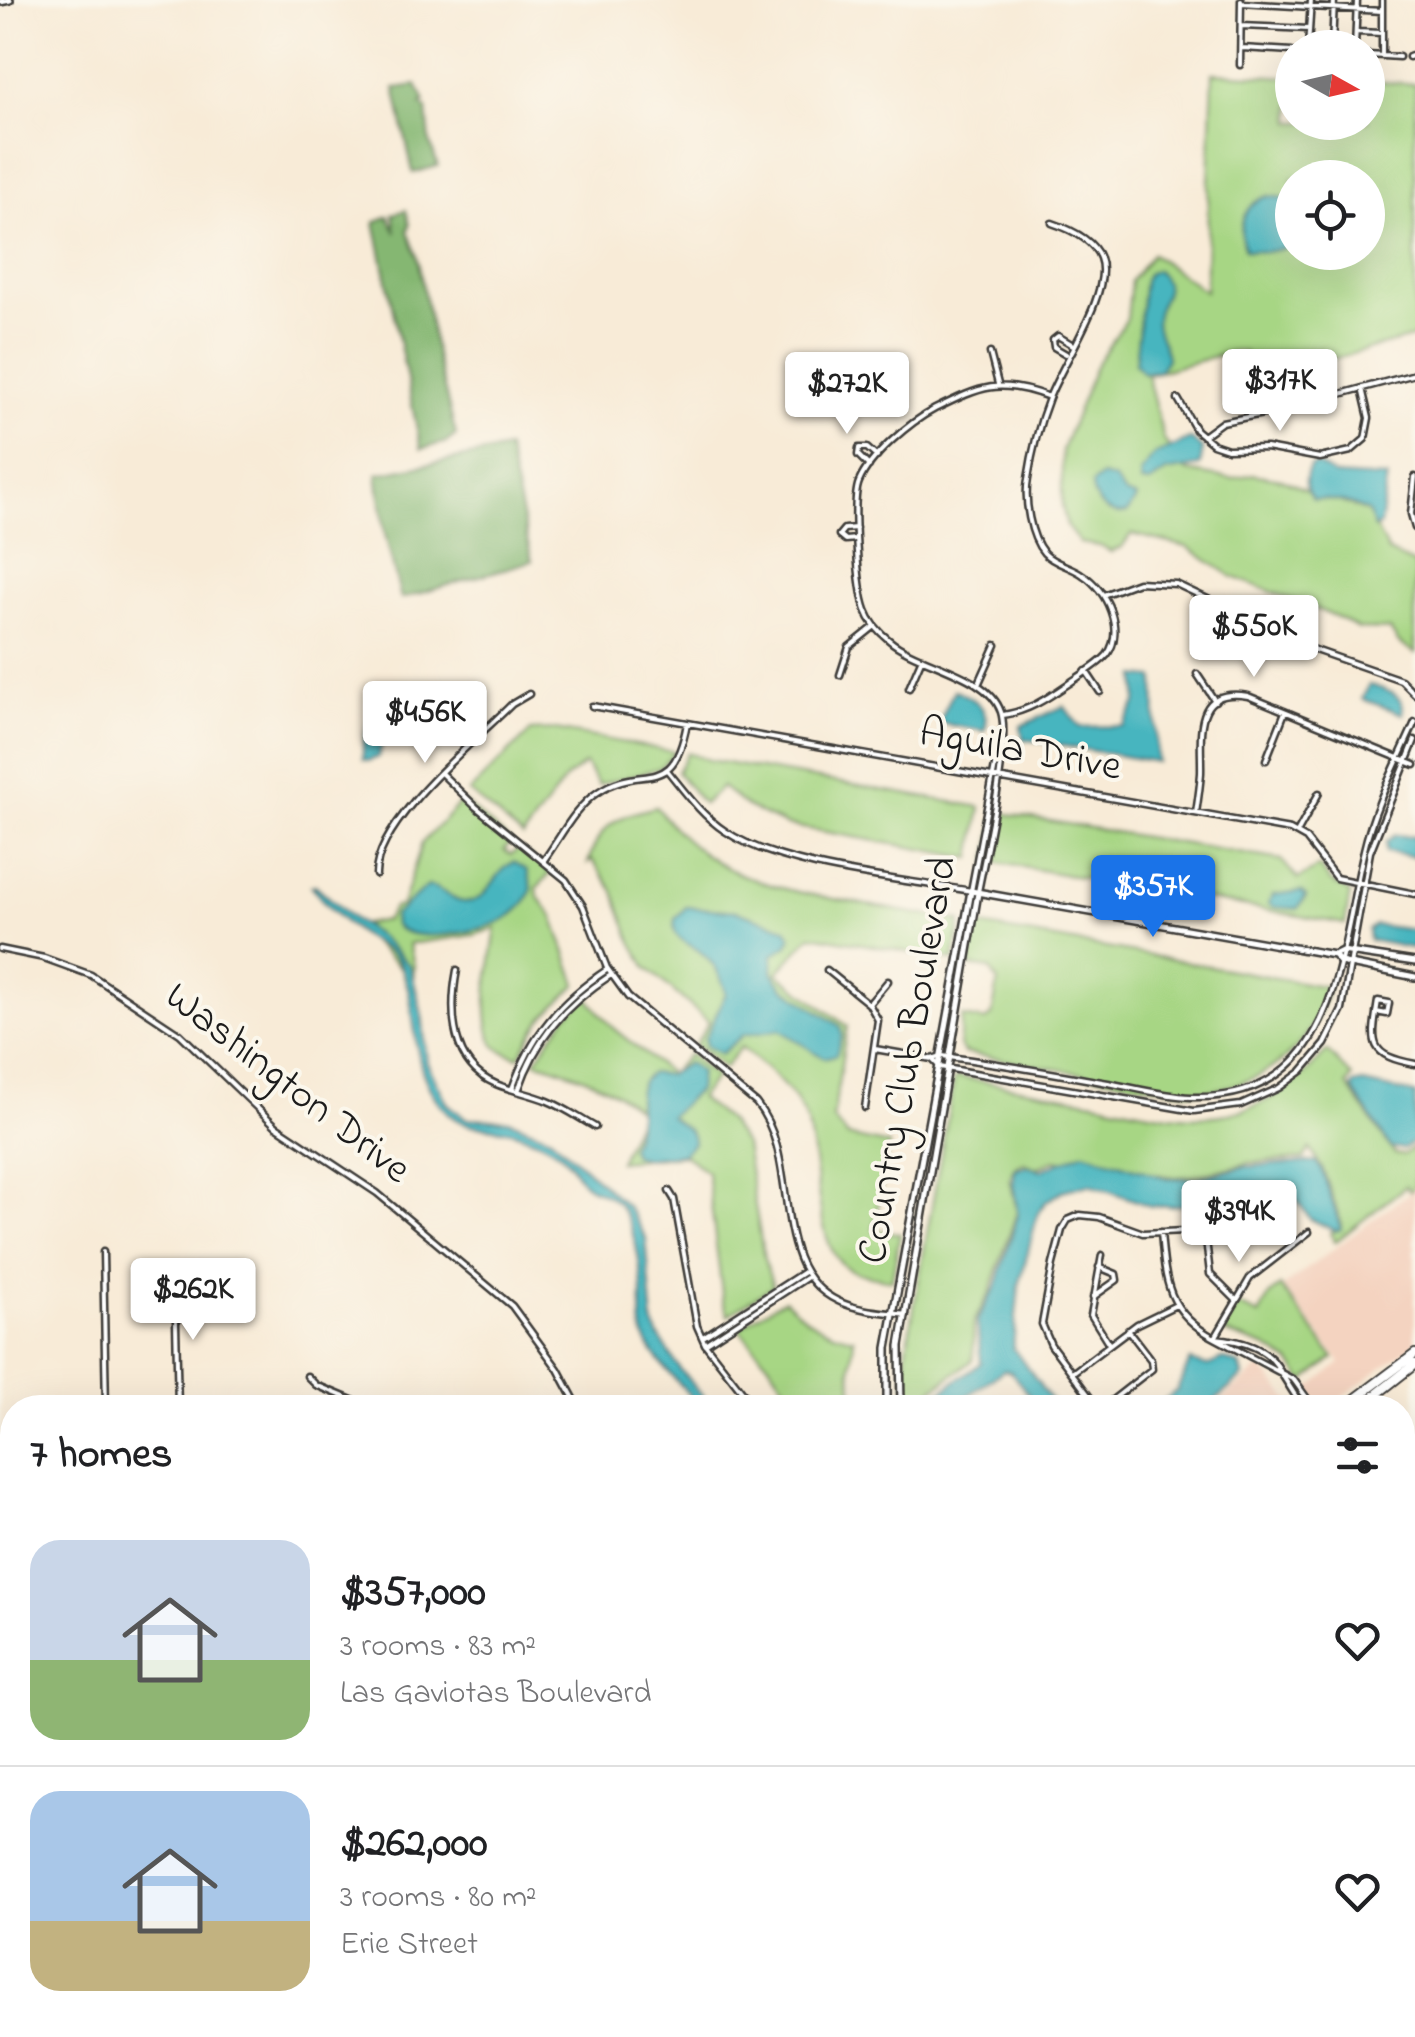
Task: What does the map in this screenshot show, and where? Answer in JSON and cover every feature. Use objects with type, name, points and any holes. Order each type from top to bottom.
[{"type":"main road","points":[[1360,1395],[1415,1354]]},
{"type":"main road","points":[[1376,1395],[1415,1364]]},
{"type":"street","points":[[0,2],[10,0]]},
{"type":"street","points":[[1333,30],[1334,0]]},
{"type":"street","points":[[1356,30],[1357,0]]},
{"type":"street","points":[[1382,0],[1382,30]]},
{"type":"street","points":[[1240,65],[1241,1],[1382,11]]},
{"type":"street","points":[[1240,26],[1310,29],[1311,3]]},
{"type":"street","points":[[1240,48],[1275,50]]},
{"type":"street","points":[[1385,56],[1399,57]]},
{"type":"street","points":[[1050,397],[1012,384],[998,384],[951,401],[919,417],[869,466],[854,494],[864,600],[875,626],[898,647],[978,685],[994,699],[1002,715],[1033,707],[1086,672],[1109,652],[1114,636],[1113,620],[1103,595],[1082,574],[1046,555],[1034,535],[1026,487],[1038,429],[1050,397],[1098,302],[1102,262],[1093,246],[1071,229],[1052,223]]},
{"type":"street","points":[[1068,355],[1054,347],[1052,340],[1058,336],[1073,345]]},
{"type":"street","points":[[990,353],[998,384]]},
{"type":"street","points":[[1202,436],[1222,422],[1415,374]]},
{"type":"street","points":[[1178,399],[1202,436],[1228,449],[1266,448],[1306,458],[1345,454],[1362,444],[1370,418],[1362,388]]},
{"type":"street","points":[[869,466],[858,455],[859,448],[867,448],[877,458]]},
{"type":"street","points":[[1415,477],[1411,514],[1415,528]]},
{"type":"street","points":[[856,528],[841,530],[839,535],[845,540],[857,539]]},
{"type":"street","points":[[1103,595],[1138,582],[1176,584],[1315,650],[1400,680],[1415,694]]},
{"type":"street","points":[[840,675],[850,647],[875,626]]},
{"type":"street","points":[[978,685],[996,645]]},
{"type":"street","points":[[909,688],[922,658]]},
{"type":"street","points":[[1086,672],[1100,692]]},
{"type":"street","points":[[1197,674],[1215,701]]},
{"type":"street","points":[[376,874],[378,859],[398,818],[512,704],[529,694]]},
{"type":"street","points":[[1196,813],[1204,713],[1215,701],[1238,694],[1415,765]]},
{"type":"street","name":"Aguila Drive","points":[[592,706],[1297,833]]},
{"type":"street","points":[[1266,760],[1286,712]]},
{"type":"street","name":"Country Club Boulevard","points":[[900,1395],[898,1364],[974,892],[994,777],[1004,745],[1002,715]]},
{"type":"street","points":[[932,1060],[946,1056],[1186,1097],[1235,1092],[1272,1076],[1294,1059],[1316,1032],[1330,1006],[1360,884],[1415,722]]},
{"type":"street","points":[[544,860],[596,793],[667,770],[679,756],[687,723]]},
{"type":"street","points":[[1402,760],[1415,740]]},
{"type":"street","points":[[667,770],[708,818],[758,850],[781,857],[1334,955],[1342,951],[1415,962]]},
{"type":"street","points":[[442,774],[476,807],[562,876],[580,900],[610,972],[637,1005],[756,1104],[767,1118],[779,1145],[794,1246],[806,1275],[827,1295],[843,1303],[906,1315]]},
{"type":"street","points":[[1319,794],[1297,833],[1336,878],[1415,894]]},
{"type":"street","points":[[875,1049],[932,1060],[944,1068],[1194,1111],[1241,1105],[1280,1088],[1312,1060],[1335,1028],[1352,965],[1360,884]]},
{"type":"street","name":"Washington Drive","points":[[0,949],[44,958],[91,975],[180,1034],[276,1126],[377,1193],[512,1306],[573,1395]]},
{"type":"street","points":[[1334,955],[1340,962],[1415,977]]},
{"type":"street","points":[[456,970],[453,994],[458,1045],[476,1072],[492,1082],[553,1103],[595,1127]]},
{"type":"street","points":[[828,970],[869,1004],[878,1020],[864,1108]]},
{"type":"street","points":[[515,1090],[534,1050],[558,1016],[610,972]]},
{"type":"street","points":[[869,1004],[888,980]]},
{"type":"street","points":[[1376,1012],[1372,1033],[1376,1048],[1388,1059],[1415,1064]]},
{"type":"street","name":"Country Club Boulevard","points":[[886,1395],[885,1365],[893,1313],[944,1068]]},
{"type":"street","points":[[1272,1076],[1280,1088]]},
{"type":"street","points":[[668,1192],[674,1200],[690,1305],[702,1337],[745,1395]]},
{"type":"street","points":[[1090,1395],[1046,1339],[1042,1324],[1064,1224],[1080,1215],[1106,1219],[1139,1232],[1161,1232],[1270,1221],[1280,1225],[1296,1242]]},
{"type":"street","points":[[1205,1230],[1208,1269],[1215,1282],[1236,1300]]},
{"type":"street","points":[[1161,1232],[1165,1276],[1176,1305],[1198,1328],[1215,1338],[1245,1344],[1276,1360],[1294,1395]]},
{"type":"street","points":[[1215,1338],[1250,1278],[1309,1232]]},
{"type":"street","points":[[103,1252],[106,1395]]},
{"type":"street","points":[[1102,1255],[1092,1320],[1110,1344]]},
{"type":"street","points":[[1093,1298],[1118,1278],[1100,1267]]},
{"type":"street","points":[[702,1337],[806,1275]]},
{"type":"street","points":[[705,1344],[806,1275]]},
{"type":"street","points":[[175,1280],[178,1395]]},
{"type":"street","points":[[1072,1372],[1128,1330],[1176,1305]]},
{"type":"street","points":[[1117,1395],[1152,1369],[1151,1360],[1128,1330]]},
{"type":"street","points":[[1280,1373],[1294,1380],[1305,1395]]},
{"type":"street","points":[[307,1376],[316,1385],[339,1395]]},
{"type":"shaded area","points":[[1415,1188],[1415,1343],[1345,1395],[1312,1395],[1308,1390],[1341,1363],[1283,1287]]},
{"type":"shaded area","points":[[1261,1367],[1285,1395],[1227,1395]]},
{"type":"green space","points":[[1213,73],[1275,76],[1275,140],[1385,140],[1385,82],[1415,84],[1415,337],[1251,381],[1244,352],[1235,351],[1147,375],[1164,440],[1187,471],[1232,479],[1252,474],[1282,479],[1318,499],[1331,498],[1368,512],[1388,552],[1415,564],[1415,653],[1399,643],[1390,630],[1358,629],[1233,577],[1187,547],[1131,534],[1122,547],[1111,552],[1080,543],[1067,527],[1062,506],[1062,450],[1095,366],[1127,319],[1131,281],[1152,254],[1205,291]]},
{"type":"green space","points":[[417,85],[425,102],[421,104],[427,109],[430,143],[438,166],[413,173],[395,88]]},
{"type":"green space","points":[[406,210],[456,435],[447,442],[421,449],[375,222],[388,216],[396,233],[393,214]]},
{"type":"green space","points":[[507,449],[532,561],[401,599],[385,534],[377,474]]},
{"type":"green space","points":[[556,730],[675,752],[660,768],[598,785],[585,764],[566,778],[523,837],[469,792],[531,731]]},
{"type":"green space","points":[[687,753],[981,807],[972,858],[786,825],[747,807],[722,787],[703,804],[677,772]]},
{"type":"green space","points":[[462,801],[511,842],[504,850],[511,855],[519,848],[551,873],[537,888],[538,896],[553,916],[577,984],[541,1020],[519,1057],[497,1047],[488,1022],[496,928],[409,944],[414,965],[412,998],[401,968],[354,926],[386,920],[393,908],[402,905],[422,843]]},
{"type":"green space","points":[[656,807],[676,830],[718,863],[764,883],[961,921],[954,960],[811,935],[777,973],[847,1026],[833,1119],[847,1136],[889,1145],[874,1229],[900,1234],[892,1280],[852,1271],[836,1257],[822,1220],[809,1132],[792,1095],[741,1047],[724,1068],[695,1045],[709,1022],[647,968],[632,942],[614,891],[592,860],[588,863],[598,838],[613,823]]},
{"type":"green space","points":[[996,812],[1281,860],[1298,879],[1319,867],[1330,881],[1350,893],[1345,924],[988,861]]},
{"type":"green space","points":[[976,925],[1328,987],[1320,1011],[1295,1049],[1258,1076],[1214,1090],[1189,1092],[964,1053],[959,1045],[962,1017],[986,1021],[992,1016],[998,982],[990,969],[969,966]]},
{"type":"green space","points":[[587,997],[613,1028],[670,1074],[689,1054],[716,1077],[699,1098],[728,1121],[745,1145],[764,1259],[773,1286],[728,1315],[707,1172],[685,1155],[619,1161],[641,1112],[605,1087],[535,1061],[566,1016]]},
{"type":"green space","points":[[1327,1051],[1352,1077],[1347,1085],[1395,1154],[1403,1155],[1415,1147],[1415,1187],[1410,1191],[1406,1186],[1335,1242],[1331,1233],[1342,1225],[1323,1170],[1310,1149],[1304,1159],[1249,1163],[1175,1177],[1055,1160],[1037,1168],[1024,1163],[1014,1168],[1010,1178],[1017,1212],[990,1293],[974,1321],[973,1360],[925,1395],[906,1395],[907,1347],[954,1080],[958,1077],[1149,1112],[1204,1117],[1240,1111],[1265,1101],[1298,1079]]},
{"type":"green space","points":[[1280,1286],[1334,1358],[1304,1382],[1290,1362],[1267,1348],[1222,1332],[1237,1305],[1259,1315],[1269,1296]]},
{"type":"green space","points":[[784,1299],[816,1324],[854,1338],[852,1395],[791,1395],[738,1328]]},
{"type":"water","points":[[1275,197],[1275,250],[1245,250],[1242,241],[1244,217],[1260,199]]},
{"type":"water","points":[[1156,270],[1166,284],[1156,321],[1167,359],[1159,371],[1143,373],[1135,364],[1144,280]]},
{"type":"water","points":[[1190,439],[1203,449],[1200,466],[1166,472],[1150,483],[1141,482],[1140,473],[1154,455]]},
{"type":"water","points":[[1317,464],[1334,475],[1387,478],[1380,525],[1374,528],[1368,512],[1354,506],[1313,499],[1306,479],[1310,466]]},
{"type":"water","points":[[1102,476],[1115,480],[1125,494],[1137,498],[1127,513],[1108,511],[1098,502],[1092,484]]},
{"type":"water","points":[[1137,676],[1155,678],[1157,762],[1023,739],[1021,726],[1064,706],[1080,727],[1123,726],[1137,702]]},
{"type":"water","points":[[1369,685],[1398,697],[1403,714],[1362,699]]},
{"type":"water","points":[[954,690],[983,710],[985,731],[939,723]]},
{"type":"water","points":[[370,712],[386,732],[378,757],[369,761],[363,759],[363,744]]},
{"type":"water","points":[[1395,835],[1415,837],[1415,857],[1386,852],[1386,842]]},
{"type":"water","points":[[514,862],[527,870],[532,888],[522,906],[507,918],[449,934],[417,934],[394,925],[393,916],[428,886],[460,901],[473,901]]},
{"type":"water","points":[[315,885],[380,937],[410,966],[422,1014],[427,1063],[448,1104],[466,1118],[509,1120],[551,1137],[628,1207],[646,1238],[653,1322],[658,1335],[702,1395],[689,1395],[644,1335],[636,1244],[617,1203],[585,1184],[567,1160],[549,1146],[506,1130],[464,1123],[449,1114],[435,1098],[420,1063],[407,985],[398,960],[340,918],[311,886]]},
{"type":"water","points":[[1301,891],[1306,896],[1298,909],[1268,903],[1273,895]]},
{"type":"water","points":[[686,907],[737,911],[786,928],[791,937],[788,945],[773,955],[773,973],[783,987],[840,1026],[842,1035],[836,1055],[824,1058],[780,1030],[743,1035],[721,1054],[706,1046],[705,1039],[726,993],[708,959],[677,935],[675,919]]},
{"type":"water","points":[[1375,925],[1415,930],[1415,949],[1369,940],[1368,930]]},
{"type":"water","points":[[688,1063],[700,1072],[698,1090],[670,1116],[688,1130],[693,1143],[682,1154],[645,1158],[633,1155],[630,1147],[637,1124],[641,1083],[651,1073],[668,1075]]},
{"type":"water","points":[[1363,1083],[1415,1094],[1415,1141],[1403,1149],[1391,1148],[1352,1088]]},
{"type":"water","points":[[1084,1152],[1166,1178],[1196,1179],[1243,1167],[1315,1162],[1322,1170],[1341,1229],[1336,1231],[1310,1219],[1292,1198],[1225,1198],[1200,1205],[1150,1206],[1090,1184],[1062,1191],[1038,1213],[1019,1286],[1013,1348],[1047,1395],[1029,1395],[1011,1372],[1004,1370],[969,1395],[937,1395],[981,1363],[977,1321],[996,1287],[1018,1215],[1015,1169],[1027,1166],[1042,1170]]},
{"type":"water","points":[[1222,1359],[1240,1365],[1243,1376],[1222,1395],[1171,1395],[1190,1361],[1207,1366]]}]
